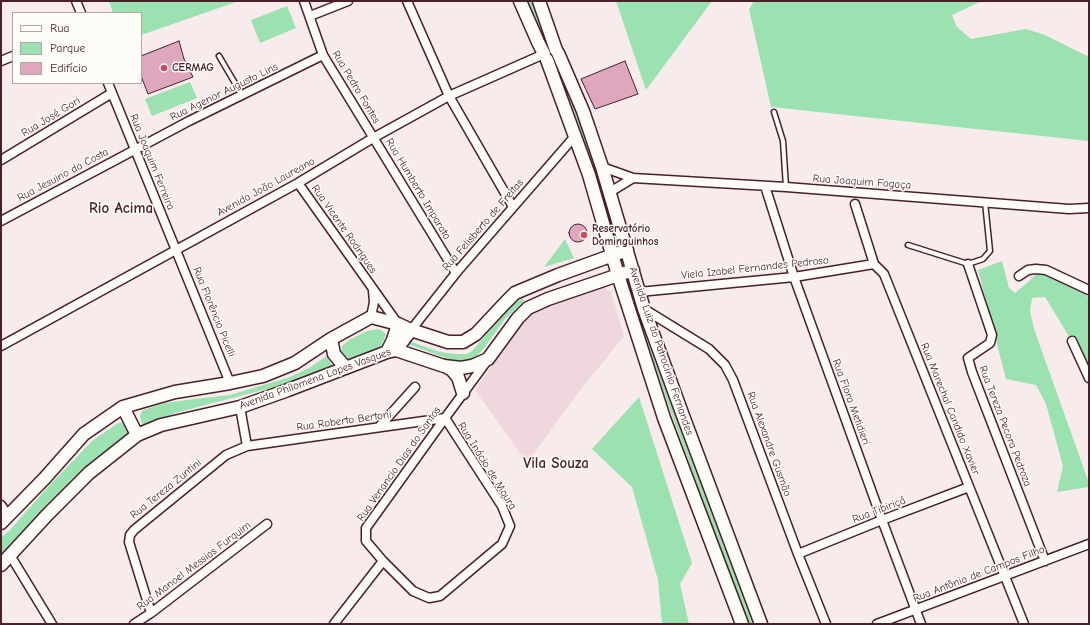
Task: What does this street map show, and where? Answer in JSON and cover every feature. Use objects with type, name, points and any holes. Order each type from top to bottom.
[{"type":"street","points":[[76,1],[80,12]]},
{"type":"street","name":"Rua Pedro Fontes","points":[[304,1],[323,55],[373,138]]},
{"type":"street","points":[[310,16],[348,1]]},
{"type":"street","points":[[407,1],[450,96],[513,207]]},
{"type":"street","name":"Avenida Luiz do Patrocinio Fernandes","points":[[520,1],[545,57],[589,175],[612,256],[664,418],[742,624]]},
{"type":"street","name":"Avenida Luiz do Patrocinio Fernandes","points":[[539,1],[557,51],[583,111],[610,192],[644,308],[761,624]]},
{"type":"street","points":[[545,57],[551,62],[556,60],[558,56],[557,51]]},
{"type":"street","name":"Rua Agenor Augusto Lins","points":[[135,149],[323,55]]},
{"type":"street","points":[[1,61],[12,56]]},
{"type":"street","name":"Avenida João Laureano","points":[[1,346],[298,183],[373,138],[450,96],[545,57]]},
{"type":"street","name":"Rua Joaquim Ferreira","points":[[108,84],[177,250]]},
{"type":"street","name":"Rua José Gori","points":[[1,160],[112,93]]},
{"type":"street","name":"Rua Felisberto de Freitas","points":[[410,330],[456,273],[575,136]]},
{"type":"street","name":"Rua Humberto Imparato","points":[[373,138],[456,273]]},
{"type":"street","name":"Rua Jesuino da Costa","points":[[1,221],[135,149]]},
{"type":"street","name":"Rua Joaquim Fogaça","points":[[602,167],[633,178],[786,187],[1069,209],[1089,208]]},
{"type":"street","points":[[610,192],[633,178]]},
{"type":"street","name":"Rua Vicente Rodrigues","points":[[298,183],[398,324]]},
{"type":"street","name":"Rua Flora Metidieri","points":[[765,186],[794,277],[921,624]]},
{"type":"street","name":"Rua Marechal Candido Xavier","points":[[855,204],[874,264],[884,274],[1024,624]]},
{"type":"street","name":"Rua Florêncio Picelli","points":[[177,250],[230,383]]},
{"type":"street","points":[[370,317],[398,324],[410,330],[448,342],[463,342],[476,334],[515,293],[558,275],[627,250]]},
{"type":"street","name":"Viela Izabel Fernandes Pedroso","points":[[639,292],[794,277],[874,264]]},
{"type":"street","name":"Rua Tereza Pecora Pedroza","points":[[968,264],[992,335],[990,343],[968,358],[972,372],[1045,560]]},
{"type":"street","points":[[488,359],[518,318],[528,308],[565,293],[633,270]]},
{"type":"street","points":[[1018,276],[1028,270],[1046,270],[1089,290]]},
{"type":"street","points":[[558,275],[565,293]]},
{"type":"street","name":"Rua Vicente Rodrigues","points":[[370,317],[374,302],[372,289]]},
{"type":"street","name":"Rua Alexandre Gusmão","points":[[644,308],[709,349],[725,365],[733,380],[798,554],[826,624]]},
{"type":"street","name":"Avenida Philomena Lopes Vasques","points":[[5,519],[44,479],[84,434],[123,408],[175,392],[263,376],[295,363],[331,339],[370,317]]},
{"type":"street","points":[[391,351],[398,324]]},
{"type":"street","points":[[391,351],[410,330]]},
{"type":"street","points":[[331,339],[334,354],[345,367]]},
{"type":"street","points":[[1072,341],[1089,378]]},
{"type":"street","name":"Avenida Philomena Lopes Vasques","points":[[1,565],[48,514],[89,473],[137,435],[161,425],[240,407],[391,351],[444,366],[461,368],[472,366],[488,359]]},
{"type":"street","name":"Rua Venancio Dias do Santos","points":[[488,359],[366,528],[366,541],[383,561],[413,591],[429,598],[440,596],[502,544],[510,526]]},
{"type":"street","name":"Avenida Philomena Lopes Vasques","points":[[444,366],[452,370],[458,377],[464,393]]},
{"type":"street","points":[[379,427],[415,387]]},
{"type":"street","points":[[240,407],[247,446]]},
{"type":"street","points":[[123,408],[137,435]]},
{"type":"street","name":"Rua Roberto Bertoni","points":[[247,446],[444,418]]},
{"type":"street","name":"Rua Inácio de Moura","points":[[444,418],[502,506],[510,526]]},
{"type":"street","name":"Rua Tereza Zuntini","points":[[151,613],[129,542],[130,535],[134,530],[226,455],[247,446]]},
{"type":"street","name":"Rua Tibiriçá","points":[[798,554],[969,487]]},
{"type":"street","points":[[1,505],[5,519]]},
{"type":"street","name":"Rua Manoel Messias Furquim","points":[[134,624],[151,613],[267,524]]},
{"type":"street","name":"Rua Antônio de Campos Filho","points":[[876,624],[1089,544]]},
{"type":"street","points":[[10,555],[52,624]]},
{"type":"street","points":[[334,624],[383,561]]},
{"type":"lane","points":[[219,56],[242,95]]},
{"type":"lane","points":[[774,112],[783,141],[786,187]]},
{"type":"lane","points":[[908,245],[968,264],[984,259],[990,251],[985,202]]},
{"type":"shaded area","points":[[600,288],[605,288],[611,292],[624,336],[578,393],[527,463],[475,390],[510,341],[534,311]]},
{"type":"green space","points":[[109,1],[239,1],[142,35],[142,12],[113,12]]},
{"type":"green space","points":[[528,1],[532,1],[549,41],[547,43],[545,43]]},
{"type":"green space","points":[[616,1],[712,1],[646,90]]},
{"type":"green space","points":[[754,1],[982,1],[952,15],[957,27],[971,39],[1026,29],[1045,35],[1089,56],[1089,141],[771,107],[749,9]]},
{"type":"green space","points":[[287,6],[296,28],[260,43],[251,20]]},
{"type":"green space","points":[[557,63],[580,115],[600,171],[619,245],[615,243],[553,65]]},
{"type":"green space","points":[[190,82],[197,98],[152,116],[145,99]]},
{"type":"green space","points":[[565,239],[574,258],[544,267]]},
{"type":"green space","points":[[1002,261],[1009,288],[1015,293],[1037,273],[1051,277],[1083,293],[1089,298],[1089,369],[1045,297],[1032,298],[1030,311],[1034,329],[1089,483],[1089,487],[1057,492],[1063,466],[1046,404],[1036,385],[1006,379],[978,270]]},
{"type":"green space","points":[[631,274],[757,624],[748,624],[666,399],[624,276]]},
{"type":"green space","points":[[522,298],[524,301],[505,319],[482,351],[469,362],[459,363],[408,344],[409,341],[440,352],[467,354],[472,351],[511,306]]},
{"type":"green space","points":[[379,329],[386,335],[381,346],[374,351],[349,360],[342,356],[342,346],[349,340],[367,331]]},
{"type":"green space","points":[[327,356],[333,367],[282,385],[175,413],[146,426],[143,425],[141,421],[140,416],[143,410],[165,403],[230,395],[290,377],[309,368]]},
{"type":"green space","points":[[639,397],[692,563],[680,584],[689,624],[662,624],[658,580],[632,487],[592,449]]},
{"type":"green space","points":[[125,422],[131,433],[97,457],[73,478],[1,560],[1,537],[9,531],[47,488],[92,441],[118,423]]},
{"type":"building","name":"CERMAG","points":[[179,41],[184,59],[193,77],[148,94],[142,79],[142,56]]},
{"type":"building","points":[[625,61],[638,94],[595,109],[581,79]]},
{"type":"building","points":[[578,224],[584,227],[587,233],[584,239],[578,242],[572,239],[569,233],[572,227]]},
{"type":"place","name":"CERMAG","points":[[164,68]]},
{"type":"place","name":"Reservatório Dominguinhos","points":[[584,235]]},
{"type":"district","name":"Rio Acima","points":[[121,209]]},
{"type":"district","name":"Vila Souza","points":[[556,464]]}]
